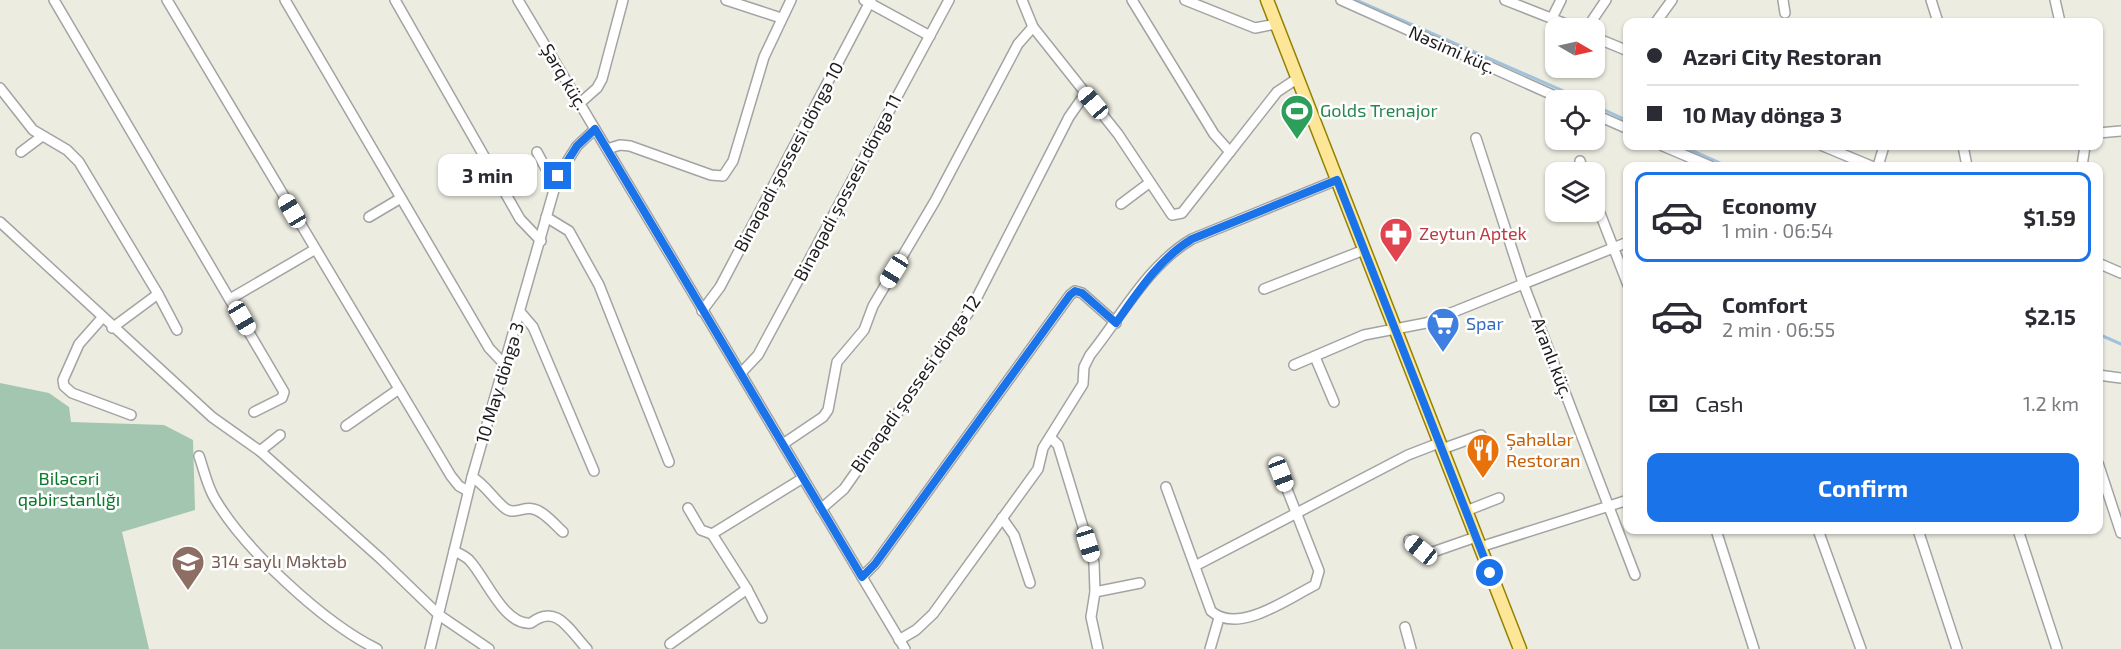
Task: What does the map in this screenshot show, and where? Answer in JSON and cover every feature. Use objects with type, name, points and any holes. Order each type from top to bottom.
[{"type":"main road","points":[[1267,0],[1520,649]]},
{"type":"street","points":[[54,0],[284,392],[282,398],[254,412]]},
{"type":"street","points":[[167,0],[314,250],[451,476],[459,486],[468,491]]},
{"type":"street","points":[[285,0],[489,348],[504,365]]},
{"type":"street","points":[[395,0],[520,219],[541,241]]},
{"type":"street","name":"Şərq küç.","points":[[518,0],[905,649]]},
{"type":"street","points":[[580,104],[597,88],[602,79],[623,0]]},
{"type":"street","points":[[726,0],[781,18]]},
{"type":"street","points":[[607,149],[620,145],[630,146],[711,176],[723,176],[733,161],[764,57],[790,0]]},
{"type":"street","name":"Binəqədi şossesi döngə 11","points":[[741,373],[758,355],[949,0]]},
{"type":"street","points":[[1022,0],[1033,27],[1118,134],[1172,215],[1182,213],[1277,92],[1298,78]]},
{"type":"street","points":[[1132,0],[1214,134],[1230,152]]},
{"type":"street","points":[[1185,0],[1255,28],[1276,24]]},
{"type":"street","name":"Nəsimi küç.","points":[[1341,0],[1545,91]]},
{"type":"street","points":[[1506,0],[1552,18],[1561,0]]},
{"type":"street","points":[[1594,18],[1606,0]]},
{"type":"street","points":[[1659,18],[1672,0]]},
{"type":"street","points":[[1783,0],[1785,13]]},
{"type":"street","points":[[1931,0],[1937,18]]},
{"type":"street","points":[[2055,0],[2059,18]]},
{"type":"street","points":[[868,1],[930,36]]},
{"type":"street","name":"Binəqədi şossesi döngə 10","points":[[702,311],[720,287],[868,1]]},
{"type":"street","points":[[783,444],[823,417],[828,410],[837,362],[864,330],[873,306],[935,201],[1018,44],[1033,27]]},
{"type":"street","points":[[1605,42],[1623,49]]},
{"type":"street","points":[[0,88],[22,119],[41,137],[67,150],[79,162],[177,330]]},
{"type":"street","name":"Binəqədi şossesi döngə 12","points":[[821,509],[844,489],[971,309],[1069,117],[1085,94]]},
{"type":"street","points":[[1605,119],[1623,127]]},
{"type":"street","name":"10 May döngə 3","points":[[430,649],[468,491],[521,314],[558,176],[577,146],[595,129]]},
{"type":"street","points":[[2103,133],[2121,131]]},
{"type":"street","points":[[21,152],[41,137]]},
{"type":"street","name":"Aranlı küç.","points":[[1476,138],[1523,283],[1635,575]]},
{"type":"street","points":[[1672,150],[1701,162]]},
{"type":"street","points":[[1833,150],[1861,162]]},
{"type":"street","points":[[537,152],[545,167],[558,176]]},
{"type":"street","points":[[899,640],[916,630],[933,614],[1038,469],[1050,437],[1083,384],[1084,367],[1090,355],[1155,269],[1178,248],[1192,239],[1337,180]]},
{"type":"street","points":[[1121,204],[1149,183]]},
{"type":"street","points":[[369,218],[401,198]]},
{"type":"street","points":[[546,217],[569,231],[599,285],[669,462]]},
{"type":"street","points":[[0,222],[112,328],[212,417],[260,452],[381,559],[439,615],[489,649]]},
{"type":"street","points":[[1604,222],[1623,271]]},
{"type":"street","points":[[1294,366],[1364,335],[1426,323],[1623,244]]},
{"type":"street","points":[[230,299],[314,250]]},
{"type":"street","points":[[1264,289],[1365,250]]},
{"type":"street","points":[[2103,266],[2121,273]]},
{"type":"street","points":[[862,577],[875,564],[1070,295],[1075,291],[1082,293],[1116,323]]},
{"type":"street","points":[[112,328],[158,294]]},
{"type":"street","points":[[521,314],[533,327],[594,471]]},
{"type":"street","points":[[102,318],[79,344],[63,380],[64,386],[72,393],[131,415]]},
{"type":"street","points":[[1315,357],[1334,402]]},
{"type":"street","points":[[2103,376],[2121,378]]},
{"type":"street","points":[[346,426],[399,389]]},
{"type":"street","points":[[260,452],[280,435]]},
{"type":"street","points":[[1195,566],[1408,456],[1480,435]]},
{"type":"street","points":[[1050,437],[1058,445],[1094,563],[1095,592],[1091,617],[1098,649]]},
{"type":"street","points":[[199,456],[214,499],[262,558],[341,627],[377,649]]},
{"type":"street","points":[[1166,487],[1211,611],[1219,618],[1243,620],[1315,585],[1318,571],[1281,474]]},
{"type":"street","points":[[472,477],[492,492],[506,509],[516,512],[527,508],[537,510],[563,532]]},
{"type":"street","points":[[712,534],[803,478]]},
{"type":"street","points":[[2103,478],[2121,533]]},
{"type":"street","points":[[1466,510],[1499,498]]},
{"type":"street","points":[[1409,540],[1430,553],[1623,501]]},
{"type":"street","points":[[688,508],[701,530],[712,534],[747,589],[762,618]]},
{"type":"street","points":[[1002,518],[1014,535],[1030,583]]},
{"type":"street","points":[[1717,534],[1754,649]]},
{"type":"street","points":[[1819,534],[1862,649]]},
{"type":"street","points":[[1919,534],[1957,649]]},
{"type":"street","points":[[2019,534],[2057,649]]},
{"type":"street","points":[[454,551],[471,562],[500,604],[518,621],[531,622],[542,614],[550,613],[557,617],[587,649]]},
{"type":"street","points":[[1095,592],[1140,583]]},
{"type":"street","points":[[670,644],[747,589]]},
{"type":"street","points":[[1210,649],[1219,618]]},
{"type":"street","points":[[1405,627],[1411,649]]},
{"type":"green space","name":"Biləcəri qəbirstanlığı","points":[[0,383],[49,393],[69,407],[71,422],[164,425],[193,440],[195,510],[122,532],[149,649],[0,649]]},
{"type":"waterway","points":[[1356,0],[1561,90]]},
{"type":"waterway","points":[[1605,110],[1623,119]]},
{"type":"waterway","points":[[1691,150],[1718,162]]},
{"type":"waterway","points":[[2103,336],[2121,344]]},
{"type":"place","name":"Golds Trenajor","points":[[1297,140]]},
{"type":"place","name":"Zeytun Aptek","points":[[1396,263]]},
{"type":"place","name":"Spar","points":[[1443,353]]},
{"type":"place","name":"Şahəllər Restoran","points":[[1483,479]]},
{"type":"place","name":"314 saylı Məktəb","points":[[188,591]]},
{"type":"route","points":[[558,176],[577,146],[595,129],[862,577],[875,564],[1070,295],[1075,291],[1082,293],[1116,323],[1155,269],[1178,248],[1192,239],[1337,180],[1490,573]]}]
